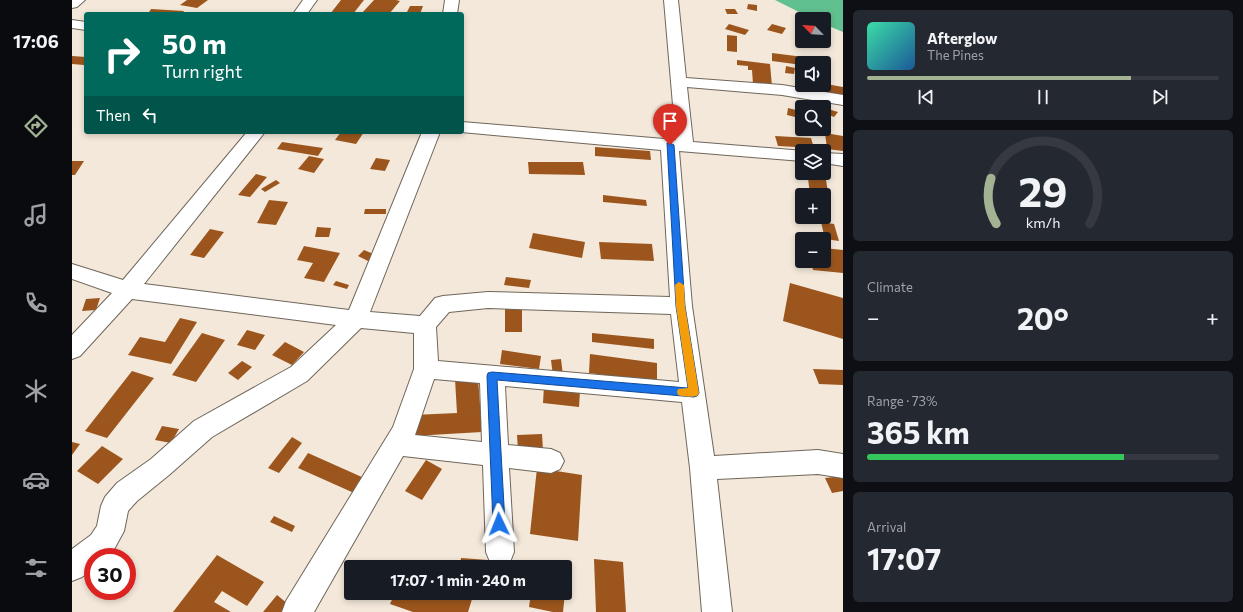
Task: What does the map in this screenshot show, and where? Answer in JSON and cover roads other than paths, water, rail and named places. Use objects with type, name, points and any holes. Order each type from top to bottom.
[{"type":"street","points":[[72,4],[78,0]]},
{"type":"street","points":[[301,12],[310,0]]},
{"type":"street","points":[[450,12],[452,0]]},
{"type":"street","points":[[671,0],[679,82],[677,146],[681,306],[694,393],[717,612]]},
{"type":"street","points":[[72,24],[84,26]]},
{"type":"street","points":[[679,82],[753,86],[816,94],[843,100]]},
{"type":"street","points":[[464,127],[795,155]]},
{"type":"street","points":[[72,350],[127,290],[254,134]]},
{"type":"street","points":[[72,567],[101,545],[110,531],[115,506],[127,492],[160,467],[203,429],[299,374],[356,319],[429,134]]},
{"type":"street","points":[[831,159],[843,160]]},
{"type":"street","points":[[72,271],[127,290],[356,319],[425,325]]},
{"type":"street","points":[[297,612],[404,431],[426,369],[425,325],[443,304],[488,300],[681,306]]},
{"type":"street","points":[[426,369],[694,393]]},
{"type":"street","points":[[492,376],[500,552]]},
{"type":"street","points":[[396,444],[551,461]]},
{"type":"street","points":[[702,468],[818,462],[843,466]]}]
